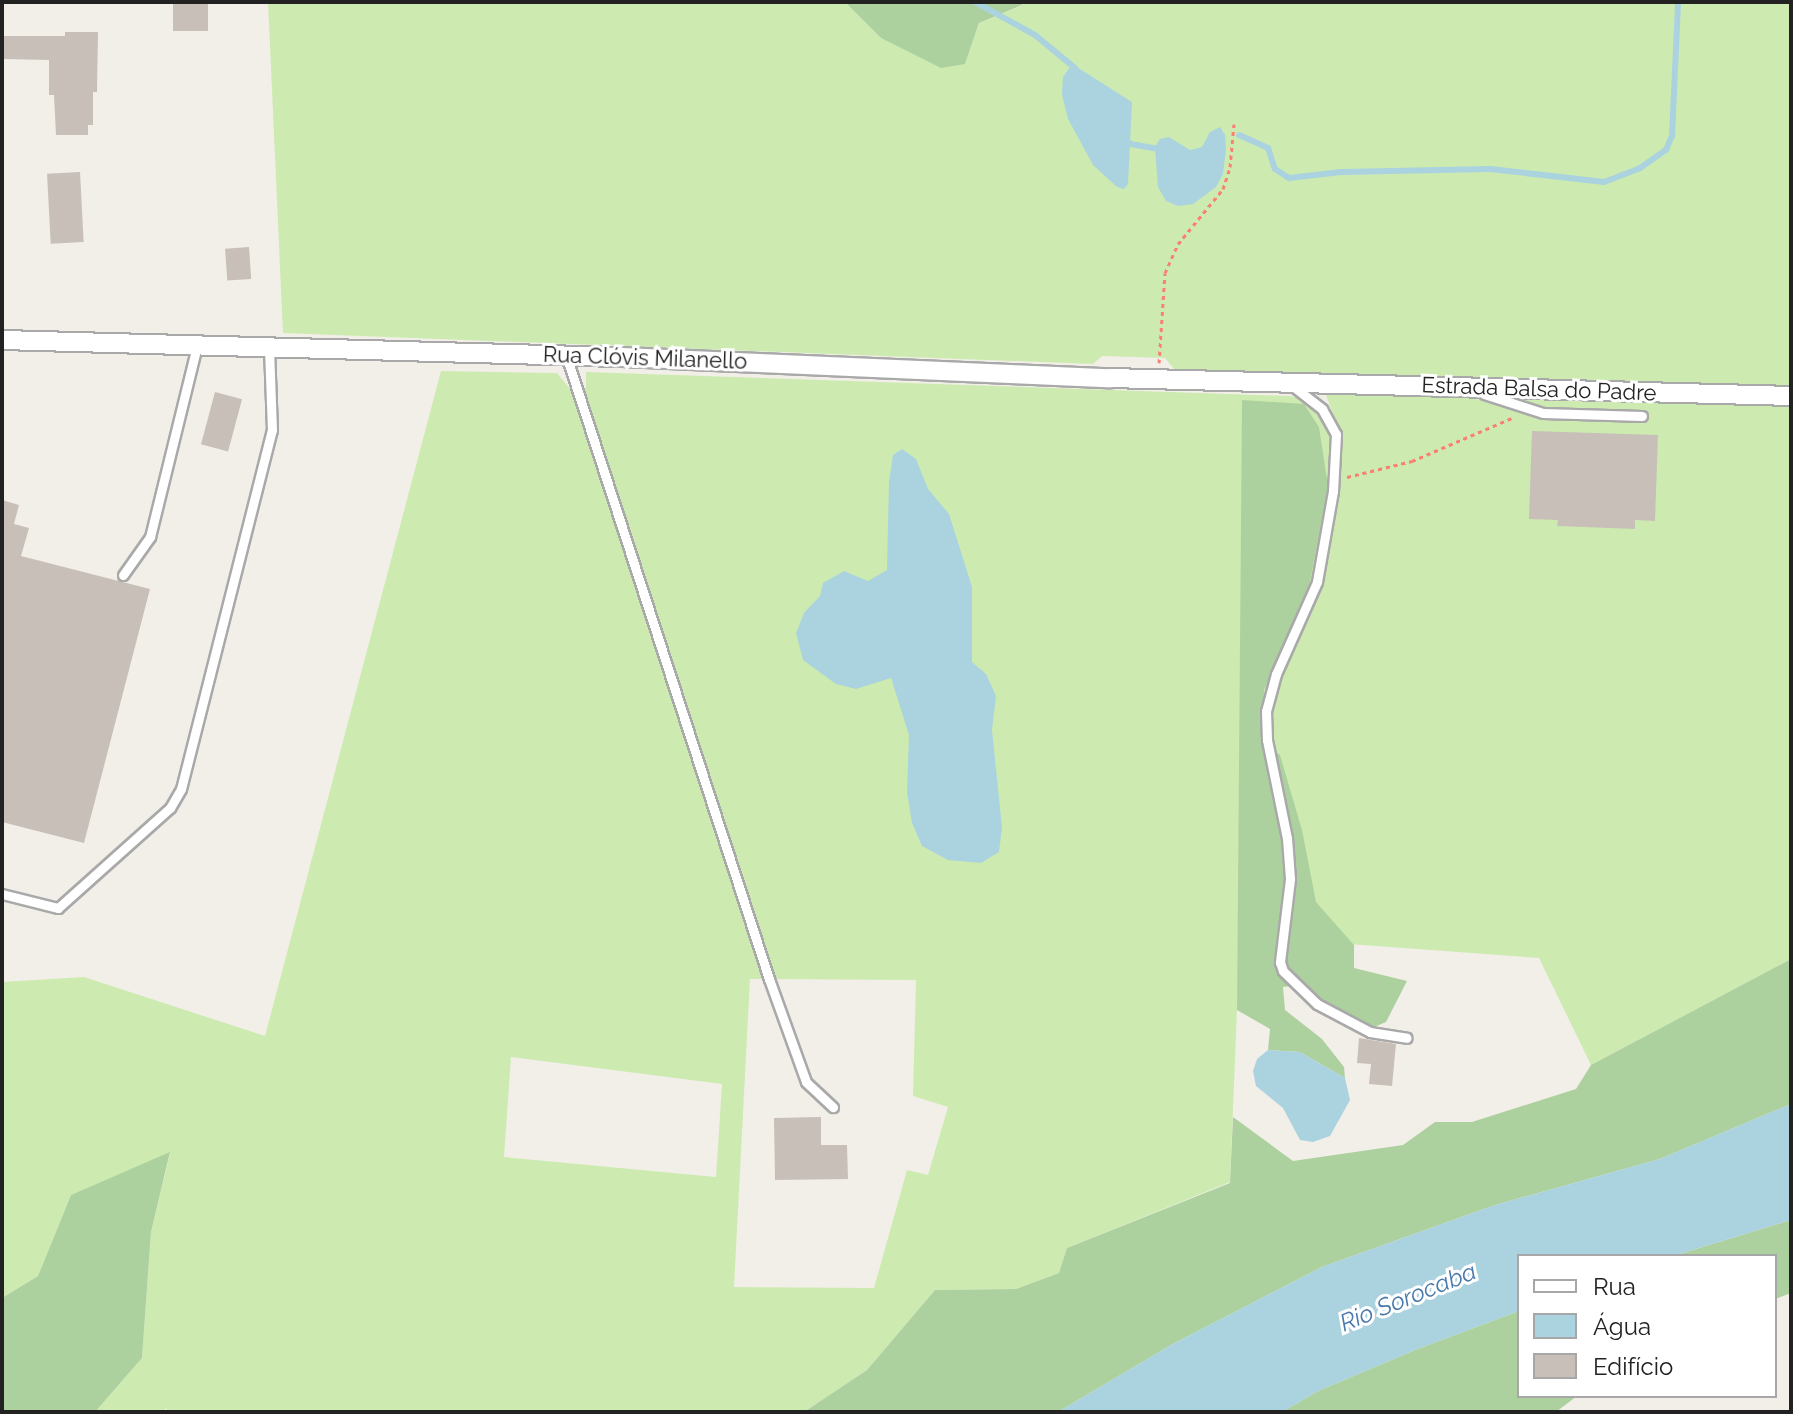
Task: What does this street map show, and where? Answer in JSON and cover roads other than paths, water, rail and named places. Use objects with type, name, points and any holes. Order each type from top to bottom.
[{"type":"street","name":"Rua Clóvis Milanello","points":[[2,340],[566,355],[1288,382]]},
{"type":"street","name":"Estrada Balsa do Padre","points":[[1288,382],[1791,396]]},
{"type":"lane","points":[[123,575],[150,537],[197,345]]},
{"type":"lane","points":[[2,894],[58,908],[170,808],[181,789],[272,430],[269,347]]},
{"type":"lane","points":[[566,355],[769,979],[806,1082],[833,1107]]},
{"type":"lane","points":[[1288,382],[1322,409],[1335,427],[1333,491],[1317,582],[1276,674],[1266,711],[1267,740],[1287,838],[1290,879],[1280,962],[1283,971],[1317,1004],[1370,1032],[1407,1038]]},
{"type":"lane","points":[[1475,387],[1501,401],[1543,413],[1642,416]]},
{"type":"water","points":[[1072,64],[1132,102],[1128,184],[1124,189],[1117,187],[1093,165],[1068,119],[1062,95],[1063,77]]},
{"type":"water","points":[[1220,127],[1225,135],[1226,149],[1223,174],[1216,187],[1193,204],[1178,206],[1166,201],[1158,187],[1155,147],[1160,139],[1169,137],[1190,150],[1202,147],[1210,132]]},
{"type":"water","points":[[902,449],[916,459],[928,489],[949,514],[972,587],[972,662],[986,674],[996,696],[992,730],[1002,827],[999,852],[981,863],[948,860],[922,846],[912,823],[907,792],[909,735],[891,678],[856,689],[836,684],[803,660],[796,633],[804,613],[820,596],[823,583],[844,571],[868,581],[887,570],[889,482],[893,455]]},
{"type":"water","points":[[1268,1050],[1300,1052],[1345,1078],[1350,1100],[1330,1136],[1313,1142],[1300,1140],[1283,1108],[1256,1086],[1253,1071],[1257,1059]]},
{"type":"water","name":"Rio Sorocaba","points":[[1791,1104],[1791,1220],[1680,1254],[1517,1254],[1517,1312],[1318,1391],[1282,1412],[1058,1412],[1171,1345],[1322,1267],[1495,1205],[1660,1159]]},
{"type":"waterway","points":[[975,2],[1035,35],[1075,68]]},
{"type":"waterway","points":[[1239,135],[1268,148],[1275,169],[1289,178],[1341,172],[1490,169],[1604,182],[1640,168],[1666,150],[1672,136],[1678,2]]},
{"type":"waterway","points":[[1126,139],[1130,144],[1159,149]]}]
